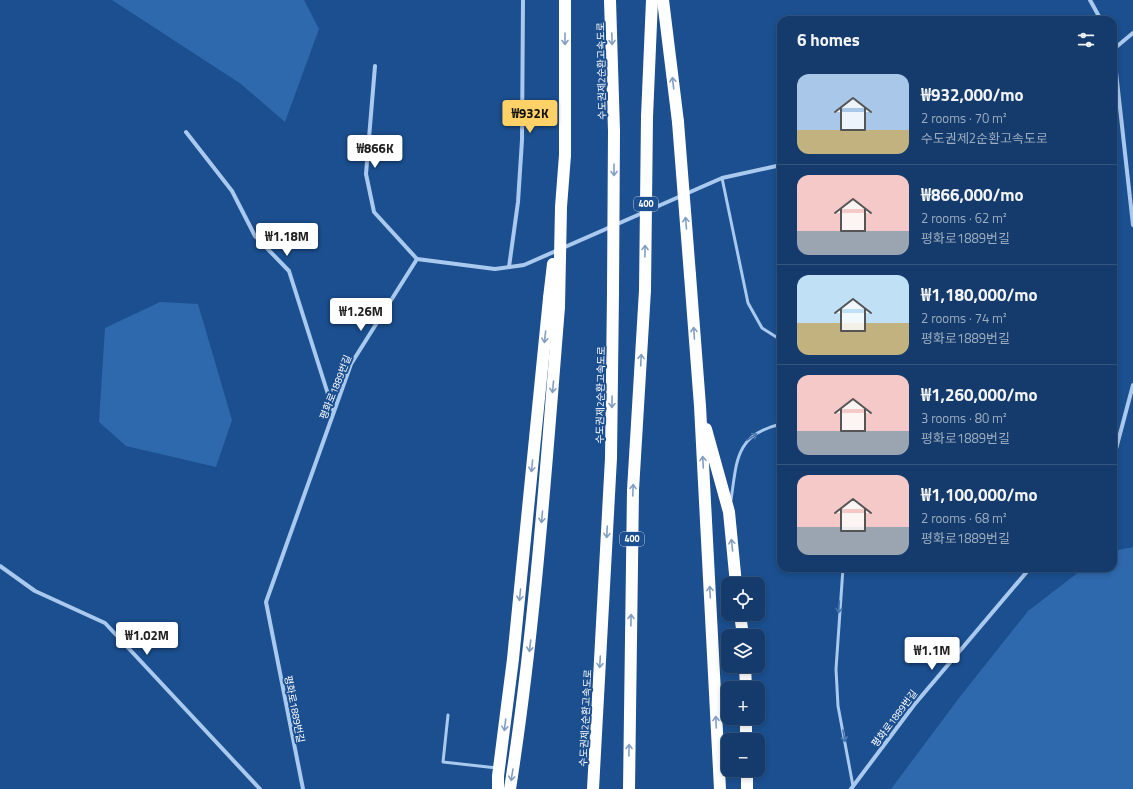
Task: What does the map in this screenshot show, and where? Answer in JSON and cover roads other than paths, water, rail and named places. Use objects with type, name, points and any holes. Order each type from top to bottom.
[{"type":"highway","points":[[498,789],[499,769],[513,659],[549,298],[561,207],[565,155],[565,0]]},
{"type":"highway","name":"수도권제2순환고속도로","points":[[593,789],[611,458],[614,131],[610,0]]},
{"type":"highway","name":"400","points":[[629,789],[633,490],[645,290],[647,117],[652,0]]},
{"type":"highway","points":[[663,0],[678,122],[700,406],[720,789]]},
{"type":"highway","points":[[510,789],[522,712],[535,597],[559,307],[561,207]]},
{"type":"highway","points":[[700,406],[729,512],[735,577]]},
{"type":"highway","points":[[746,777],[747,789]]},
{"type":"street","points":[[509,267],[518,202],[522,140],[523,0]]},
{"type":"street","points":[[1090,0],[1099,16]]},
{"type":"street","points":[[1117,44],[1133,33]]},
{"type":"street","points":[[375,66],[366,174],[374,212],[417,260],[495,269],[524,264],[722,178],[777,166]]},
{"type":"street","points":[[1117,74],[1133,225]]},
{"type":"street","points":[[186,132],[232,191],[255,236],[289,271],[333,411]]},
{"type":"street","name":"평화로1889번길","points":[[303,789],[266,602],[350,364],[417,260]]},
{"type":"street","points":[[1117,445],[1133,386]]},
{"type":"street","points":[[0,566],[35,591],[106,623],[260,789]]},
{"type":"street","name":"평화로1889번길","points":[[852,788],[914,704],[1027,572]]},
{"type":"lane","points":[[722,178],[748,303],[762,328],[777,337]]},
{"type":"lane","points":[[729,512],[737,458],[745,442],[769,427],[777,425]]},
{"type":"lane","points":[[843,572],[836,669],[838,706],[852,788]]},
{"type":"lane","points":[[448,715],[443,762],[499,769]]}]
